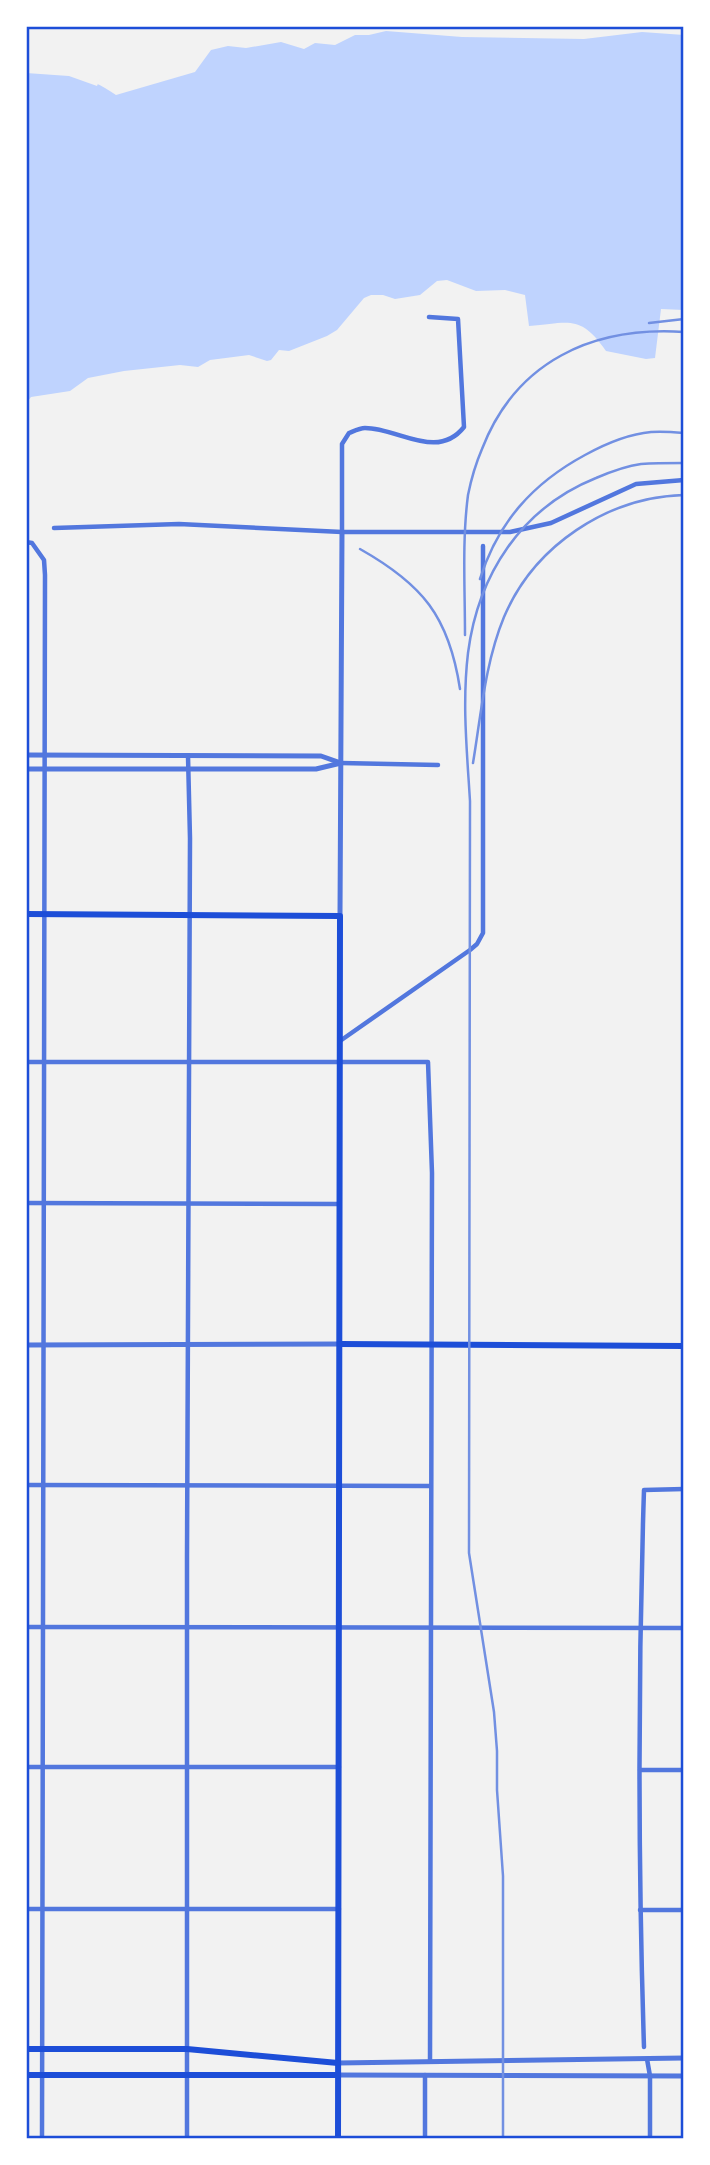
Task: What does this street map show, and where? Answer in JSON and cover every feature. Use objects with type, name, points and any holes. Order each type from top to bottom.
[{"type":"main road","points":[[26,914],[340,916],[338,2139]]},
{"type":"main road","points":[[340,1344],[684,1346]]},
{"type":"main road","points":[[26,2049],[187,2049],[338,2063]]},
{"type":"main road","points":[[26,2075],[338,2075]]},
{"type":"street","points":[[340,916],[342,444],[349,433],[364,428],[434,443],[456,437],[464,427],[458,319],[429,317]]},
{"type":"street","points":[[54,528],[179,524],[342,532],[510,532],[551,523],[636,484],[684,480]]},
{"type":"street","points":[[29,543],[44,560],[45,575],[42,2139]]},
{"type":"street","points":[[340,1041],[470,950],[483,933],[483,546]]},
{"type":"street","points":[[26,755],[321,756],[341,762],[438,765]]},
{"type":"street","points":[[187,2139],[190,914],[188,756]]},
{"type":"street","points":[[26,769],[316,769],[341,762]]},
{"type":"street","points":[[26,1062],[428,1062],[432,1173],[430,2061]]},
{"type":"street","points":[[26,1203],[340,1204]]},
{"type":"street","points":[[26,1345],[340,1344]]},
{"type":"street","points":[[26,1485],[430,1486]]},
{"type":"street","points":[[644,2047],[640,1910],[639,1628],[644,1490],[684,1489]]},
{"type":"street","points":[[26,1627],[684,1628]]},
{"type":"street","points":[[26,1767],[339,1768]]},
{"type":"street","points":[[640,1770],[684,1770]]},
{"type":"street","points":[[26,1909],[339,1909]]},
{"type":"street","points":[[640,1910],[684,1910]]},
{"type":"street","points":[[647,2059],[650,2076],[650,2139]]},
{"type":"street","points":[[338,2063],[684,2059]]},
{"type":"street","points":[[338,2075],[684,2076]]},
{"type":"street","points":[[425,2075],[425,2139]]},
{"type":"water","points":[[386,31],[462,37],[584,39],[642,32],[684,35],[684,310],[661,309],[655,358],[646,359],[606,351],[589,331],[573,323],[529,326],[525,295],[505,290],[476,291],[447,280],[437,281],[420,295],[395,299],[383,295],[364,298],[337,330],[289,351],[279,350],[271,360],[249,355],[210,360],[198,367],[180,365],[88,378],[70,391],[31,397],[27,402],[26,420],[26,70],[50,71],[84,78],[116,95],[195,72],[211,50],[281,42],[304,49],[315,43],[335,45],[355,35]]},
{"type":"pier","points":[[55,66],[100,79],[97,86],[69,76],[26,73],[26,67]]},
{"type":"railway","points":[[649,323],[684,319]]},
{"type":"railway","points":[[465,635],[464,547],[468,495],[482,449],[497,418],[515,393],[537,372],[562,355],[589,343],[619,335],[684,332]]},
{"type":"railway","points":[[480,579],[507,522],[549,478],[585,455],[626,437],[651,432],[684,433]]},
{"type":"railway","points":[[503,2139],[503,1876],[497,1751],[494,1712],[469,1553],[470,801],[465,709],[468,653],[473,624],[493,571],[525,526],[546,507],[569,491],[630,466],[684,463]]},
{"type":"railway","points":[[473,763],[492,652],[504,617],[517,591],[534,568],[576,530],[601,516],[655,498],[684,495]]},
{"type":"railway","points":[[360,549],[400,575],[429,605],[448,641],[460,689]]}]
